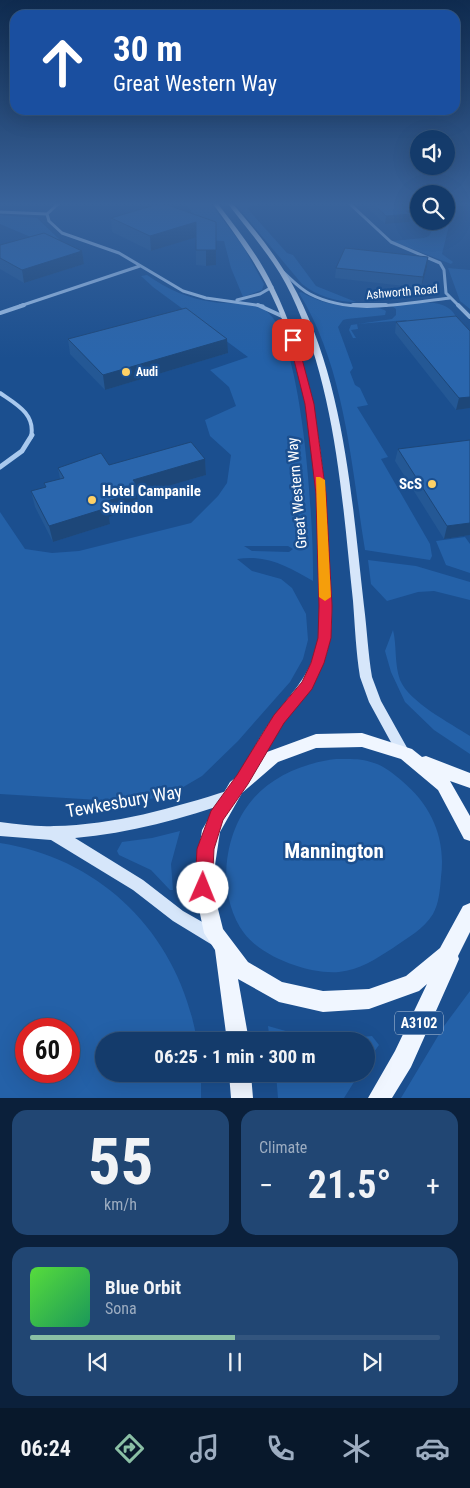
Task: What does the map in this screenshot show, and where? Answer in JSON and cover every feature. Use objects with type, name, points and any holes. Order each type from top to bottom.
[{"type":"main road","name":"Great Western Way","points":[[243,780],[279,719],[304,690],[313,674],[322,650],[326,623],[321,494],[315,440],[300,360],[286,319],[272,287],[254,255]]},
{"type":"main road","points":[[270,255],[308,324],[327,379],[338,432],[363,663],[375,702],[408,755],[445,787],[460,808],[470,833]]},
{"type":"main road","points":[[236,1032],[221,945],[207,910],[203,867],[209,834],[230,796],[243,780],[273,756],[289,748],[321,741],[360,740],[381,744],[470,781]]},
{"type":"main road","name":"Tewkesbury Way","points":[[0,829],[53,833],[116,826],[159,818],[230,796]]},
{"type":"main road","name":"Tewkesbury Way","points":[[53,833],[138,885],[178,916],[221,945]]},
{"type":"main road","points":[[221,945],[236,965],[250,977],[274,989],[295,997],[340,1004],[359,1001],[400,989],[435,968],[455,946],[468,921]]},
{"type":"main road","name":"A3102","points":[[379,1098],[402,1059],[455,946]]},
{"type":"main road","points":[[241,1082],[242,1098]]},
{"type":"street","points":[[121,255],[187,292],[261,306],[286,319]]},
{"type":"street","name":"Ashworth Road","points":[[279,269],[311,294],[347,305],[371,306],[450,298],[445,290],[444,270],[440,263],[418,255]]},
{"type":"street","points":[[0,313],[140,266]]},
{"type":"street","points":[[229,301],[253,297],[272,287]]},
{"type":"street","points":[[450,298],[470,317]]},
{"type":"street","points":[[0,393],[25,412],[31,420],[33,430],[31,440],[23,452],[0,467]]},
{"type":"shaded area","points":[[228,255],[248,255],[264,284],[262,290],[243,297]]},
{"type":"shaded area","points":[[278,255],[293,255],[316,286],[356,302],[328,298],[302,284]]},
{"type":"shaded area","points":[[429,255],[444,255],[453,262],[451,264]]},
{"type":"shaded area","points":[[448,268],[470,270],[470,309],[460,301]]},
{"type":"shaded area","points":[[147,275],[170,289],[204,301],[260,308],[266,311],[279,328],[290,357],[304,438],[309,481],[313,581],[268,560],[258,558],[237,559],[252,571],[281,579],[292,588],[306,614],[308,640],[303,659],[290,682],[238,741],[202,776],[173,793],[150,799],[99,800],[0,794],[0,512],[25,549],[52,553],[79,551],[191,523],[218,496],[227,483],[231,455],[210,436],[205,420],[236,406],[229,387],[210,370],[248,357],[153,287],[141,276]],"holes":[[[244,546],[288,546],[293,549],[289,552],[252,551]]]},
{"type":"shaded area","points":[[301,292],[331,304],[355,308],[378,308],[386,311],[385,315],[343,320],[338,327],[353,368],[350,372],[355,385],[360,388],[368,405],[357,407],[388,457],[381,459],[430,544],[432,556],[430,560],[365,550],[344,417],[327,353],[299,293]]},
{"type":"shaded area","points":[[413,303],[432,303],[444,306],[454,313],[457,319],[410,324],[406,320],[359,324],[392,319],[396,315],[396,309],[392,306]]},
{"type":"shaded area","points":[[357,324],[358,329],[351,330],[356,338],[353,338],[349,330],[351,325]]},
{"type":"shaded area","points":[[465,537],[470,544],[470,573],[446,565],[436,541]]},
{"type":"shaded area","points":[[368,560],[416,566],[470,582],[470,600],[434,591],[418,592],[387,601],[371,584]]},
{"type":"shaded area","points":[[393,630],[400,680],[412,696],[421,704],[470,736],[470,754],[434,730],[405,702],[391,672],[385,651]]},
{"type":"shaded area","points":[[336,759],[369,761],[378,764],[402,781],[421,801],[435,824],[439,837],[442,863],[438,901],[433,914],[425,924],[393,948],[367,963],[346,971],[322,972],[299,967],[273,956],[254,943],[244,933],[235,918],[229,901],[227,864],[235,829],[243,813],[261,791],[270,783],[291,771],[313,763]]},
{"type":"shaded area","points":[[180,831],[171,864],[173,890],[170,890],[151,870],[119,855],[117,851],[122,842],[152,838]]},
{"type":"shaded area","points":[[0,843],[38,852],[72,866],[104,885],[131,909],[155,937],[174,968],[188,1003],[195,1032],[95,1032],[95,1082],[201,1082],[201,1098],[0,1098]]},
{"type":"shaded area","points":[[470,991],[470,1098],[401,1098],[444,1026]]},
{"type":"shaded area","points":[[268,1026],[289,1032],[269,1032]]},
{"type":"shaded area","points":[[375,1040],[379,1045],[375,1051]]},
{"type":"shaded area","points":[[277,1082],[354,1082],[344,1098],[278,1098]]},
{"type":"building","points":[[0,255],[69,255],[22,270],[0,258]]},
{"type":"building","points":[[342,255],[428,257],[423,277],[336,268]]},
{"type":"building","name":"Audi","points":[[186,308],[227,339],[103,375],[68,339]]},
{"type":"building","points":[[456,316],[470,331],[470,397],[459,398],[396,322]]},
{"type":"building","points":[[470,440],[470,523],[447,526],[398,449]]},
{"type":"building","points":[[191,442],[205,459],[133,480],[136,484],[119,489],[123,496],[104,502],[107,508],[49,526],[31,491],[46,487],[44,483],[64,478],[58,468],[101,453],[109,465]]},
{"type":"slow traffic","points":[[320,480],[325,597]]},
{"type":"place","name":"Audi","points":[[126,372]]},
{"type":"place","name":"ScS","points":[[432,484]]},
{"type":"place","name":"Hotel Campanile Swindon","points":[[92,500]]},
{"type":"district","name":"Mannington","points":[[334,851]]},
{"type":"route","points":[[203,888],[203,867],[206,849],[209,834],[217,816],[224,803],[243,780],[279,719],[307,685],[318,663],[324,638],[326,606],[321,494],[309,404],[300,360],[293,340]]}]
